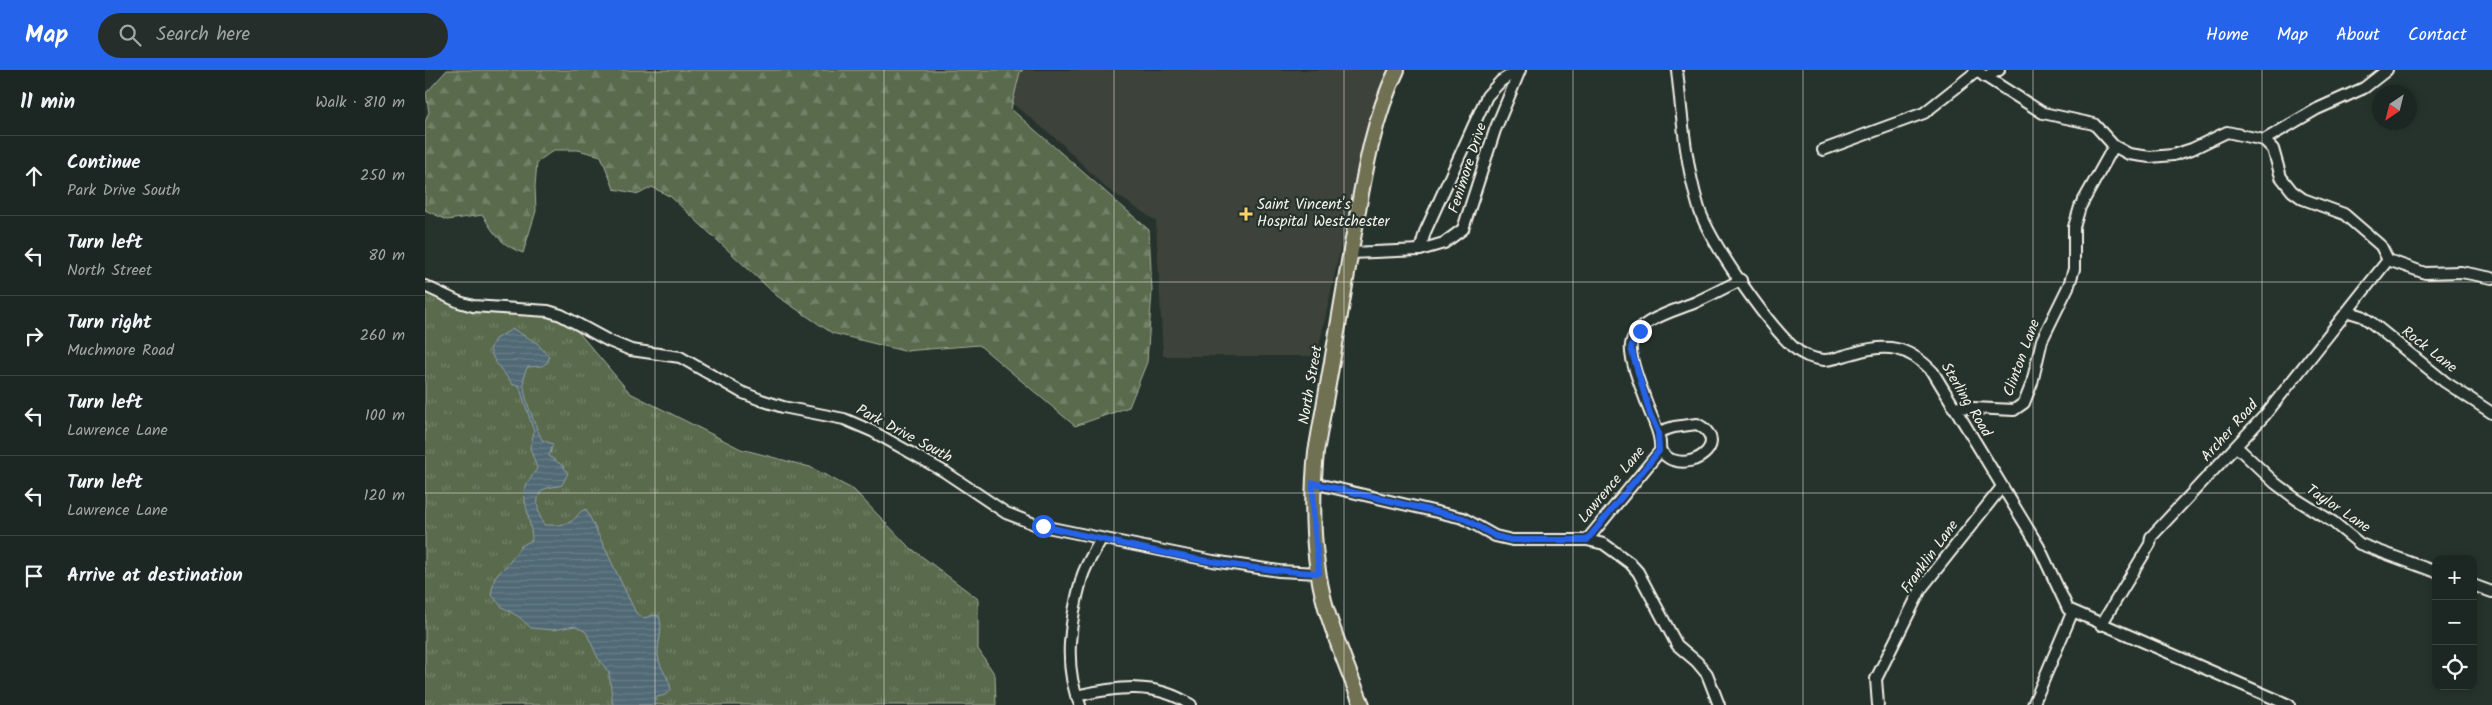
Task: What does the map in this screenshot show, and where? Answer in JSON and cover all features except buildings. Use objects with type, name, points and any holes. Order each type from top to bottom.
[{"type":"main road","name":"North Street","points":[[1362,705],[1326,606],[1319,573],[1313,513],[1313,483],[1316,452],[1373,140],[1389,85],[1397,70]]},
{"type":"street","name":"Fenimore Drive","points":[[1420,250],[1425,232],[1487,96],[1501,81],[1519,70]]},
{"type":"street","name":"Fenimore Drive","points":[[1351,253],[1420,250],[1443,243],[1463,229],[1495,130],[1519,70]]},
{"type":"street","name":"Sterling Road","points":[[1677,70],[1688,165],[1698,208],[1713,237],[1758,306],[1788,341],[1804,354],[1825,360],[1877,346],[1900,350],[1921,360],[1933,372],[2001,488],[2039,548],[2064,604],[2072,613]]},
{"type":"street","points":[[1823,150],[1924,113],[1979,73],[1999,70]]},
{"type":"street","points":[[2264,140],[2317,109],[2364,88],[2387,70]]},
{"type":"street","points":[[1979,73],[2043,113],[2094,124],[2113,146],[2129,154],[2150,158],[2192,149],[2227,132],[2264,140],[2273,149],[2281,177],[2292,190],[2303,199],[2344,214],[2381,246],[2389,260],[2425,273],[2461,272],[2492,278]]},
{"type":"street","name":"Clinton Lane","points":[[1953,407],[2013,410],[2024,403],[2032,383],[2042,340],[2069,285],[2073,269],[2074,226],[2080,207],[2113,146]]},
{"type":"street","name":"Archer Road","points":[[2101,625],[2150,544],[2151,537],[2237,447],[2349,312],[2389,260]]},
{"type":"street","name":"Lawrence Lane","points":[[1587,540],[1659,451],[1658,432],[1650,414],[1633,358],[1631,342],[1634,336],[1661,315],[1694,303],[1741,280]]},
{"type":"street","name":"Park Drive South","points":[[425,286],[459,302],[473,306],[555,313],[631,350],[680,357],[741,392],[761,400],[783,407],[843,419],[872,431],[945,472],[1011,515],[1037,525],[1101,539],[1279,572],[1319,573]]},
{"type":"street","name":"Rock Lane","points":[[2349,312],[2362,316],[2445,382],[2492,413]]},
{"type":"street","points":[[1658,432],[1697,424],[1707,431],[1712,446],[1695,460],[1682,462],[1671,460],[1659,451]]},
{"type":"street","name":"Taylor Lane","points":[[2237,447],[2275,483],[2333,522],[2360,544],[2432,571]]},
{"type":"street","points":[[1313,483],[1463,518],[1495,536],[1511,540],[1587,540],[1604,544],[1630,563],[1638,572],[1677,645],[1697,662],[1707,674],[1719,705]]},
{"type":"street","name":"Franklin Lane","points":[[1878,705],[1876,679],[1921,589],[2001,488]]},
{"type":"street","points":[[1101,539],[1083,575],[1073,621],[1069,651],[1078,700],[1129,686],[1163,691],[1191,705]]},
{"type":"street","points":[[2477,586],[2492,592]]},
{"type":"street","points":[[2033,705],[2072,613],[2289,705]]},
{"type":"shaded area","name":"Saint Vincent's Hospital Westchester","points":[[971,70],[1390,70],[1365,134],[1317,356],[1163,356],[1156,221],[1106,188],[1059,141]]},
{"type":"green space","points":[[447,70],[1023,70],[1020,72],[1011,109],[1149,230],[1152,291],[1147,362],[1129,407],[1075,426],[979,345],[904,351],[832,333],[777,296],[671,197],[652,187],[639,194],[614,189],[601,156],[578,150],[554,150],[537,162],[535,186],[536,211],[523,253],[504,243],[483,215],[447,220],[425,210],[425,122],[429,112],[426,93]]},
{"type":"green space","points":[[425,289],[461,307],[546,314],[573,326],[630,393],[741,449],[810,467],[854,490],[908,546],[978,599],[978,649],[995,675],[996,705],[425,705]]},
{"type":"water","points":[[513,329],[537,343],[549,357],[548,362],[542,366],[528,367],[524,382],[525,392],[527,403],[542,440],[553,444],[549,456],[563,466],[568,473],[562,485],[545,489],[540,493],[538,507],[540,517],[544,525],[560,525],[572,521],[581,511],[586,509],[636,613],[644,618],[653,615],[659,616],[661,626],[658,656],[671,690],[665,695],[657,697],[656,705],[613,705],[609,673],[598,658],[586,632],[575,626],[553,630],[531,628],[519,617],[502,607],[491,594],[495,577],[509,563],[521,546],[532,540],[524,493],[527,483],[537,468],[530,448],[534,432],[519,385],[513,385],[497,364],[490,349],[495,339]]},
{"type":"place","name":"Saint Vincent's Hospital Westchester","points":[[1246,214]]},
{"type":"route","points":[[1043,526],[1213,561],[1279,572],[1319,573],[1313,513],[1313,483],[1388,501],[1419,506],[1463,518],[1495,536],[1511,540],[1587,540],[1659,451],[1658,432],[1650,414],[1631,348],[1634,336],[1640,331]]}]
